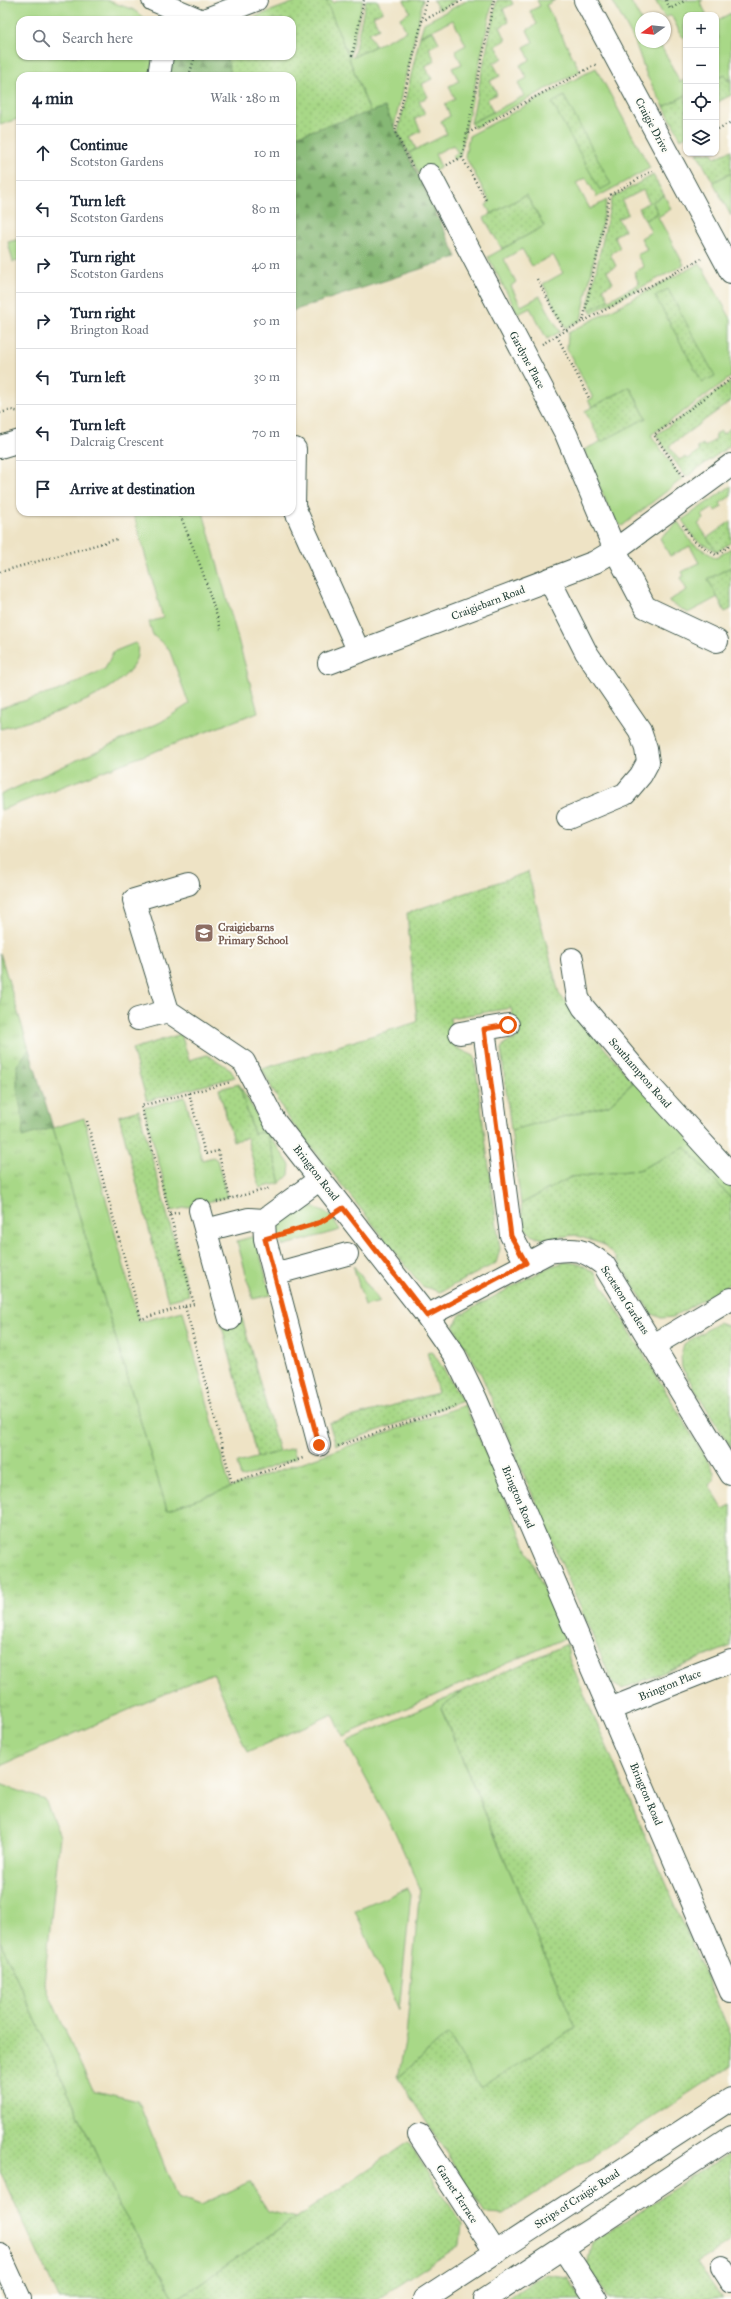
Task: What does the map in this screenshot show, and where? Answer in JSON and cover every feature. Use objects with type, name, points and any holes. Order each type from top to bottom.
[{"type":"street","points":[[215,11],[256,0]]},
{"type":"street","name":"Craigie Drive","points":[[585,0],[731,272]]},
{"type":"street","points":[[165,10],[186,16]]},
{"type":"street","points":[[160,72],[161,60]]},
{"type":"street","name":"Gardyne Place","points":[[430,175],[566,434],[615,550]]},
{"type":"street","points":[[0,447],[16,442]]},
{"type":"street","name":"Craigiebarn Road","points":[[329,663],[595,562],[615,550],[731,465]]},
{"type":"street","points":[[296,511],[359,652]]},
{"type":"street","points":[[615,550],[645,608],[717,641]]},
{"type":"street","points":[[549,579],[586,652],[640,731],[646,749],[648,762],[641,775],[625,794],[568,818]]},
{"type":"street","points":[[188,884],[134,900],[168,1011],[247,1070]]},
{"type":"street","name":"Southampton Road","points":[[572,959],[578,998],[583,1007],[641,1076],[731,1174]]},
{"type":"street","points":[[138,1020],[168,1011]]},
{"type":"street","points":[[460,1032],[508,1025]]},
{"type":"street","points":[[484,1029],[511,1236],[526,1263]]},
{"type":"street","name":"Brington Road","points":[[247,1070],[275,1122],[427,1316],[455,1356],[476,1399],[610,1709],[727,1969],[731,1992]]},
{"type":"street","points":[[264,1230],[284,1205],[320,1179]]},
{"type":"street","points":[[230,1319],[201,1214],[249,1219],[264,1230],[274,1274],[320,1449]]},
{"type":"street","name":"Scotston Gardens","points":[[427,1316],[549,1252],[570,1248],[589,1253],[604,1265],[731,1474]]},
{"type":"street","points":[[274,1274],[347,1254]]},
{"type":"street","name":"Scotston Gardens","points":[[654,1345],[730,1301]]},
{"type":"street","name":"Brington Place","points":[[610,1709],[731,1660]]},
{"type":"street","name":"Strips of Craigie Road","points":[[424,2299],[731,2099]]},
{"type":"street","name":"Garnet Terrace","points":[[419,2135],[496,2253]]},
{"type":"street","points":[[485,2299],[731,2137]]},
{"type":"street","points":[[563,2248],[596,2299]]},
{"type":"street","points":[[0,2255],[20,2299]]},
{"type":"path","points":[[352,56],[364,0]]},
{"type":"path","points":[[427,0],[395,132],[419,181],[462,157]]},
{"type":"path","points":[[422,21],[463,0]]},
{"type":"path","points":[[487,202],[462,157],[494,0]]},
{"type":"path","points":[[666,0],[670,9],[686,0]]},
{"type":"path","points":[[190,72],[193,60]]},
{"type":"path","points":[[467,134],[597,64]]},
{"type":"path","points":[[719,128],[731,122]]},
{"type":"path","points":[[583,321],[610,195],[655,170]]},
{"type":"path","points":[[524,354],[703,258]]},
{"type":"path","points":[[537,279],[565,331]]},
{"type":"path","points":[[557,336],[590,398]]},
{"type":"path","points":[[694,492],[654,434],[731,379]]},
{"type":"path","points":[[0,413],[11,410],[16,411]]},
{"type":"path","points":[[672,508],[694,541],[716,555],[731,545]]},
{"type":"path","points":[[181,516],[202,570],[221,629]]},
{"type":"path","points":[[0,572],[117,539]]},
{"type":"path","points":[[87,1121],[141,1319],[194,1304],[141,1106],[189,1093],[247,1070]]},
{"type":"path","points":[[189,1093],[206,1154],[218,1151],[230,1199]]},
{"type":"path","points":[[170,1214],[201,1214],[230,1199],[278,1186],[284,1205]]},
{"type":"path","points":[[264,1230],[321,1222],[343,1208]]},
{"type":"path","points":[[185,1306],[232,1483],[320,1449],[476,1399]]},
{"type":"green space","points":[[3,0],[106,0],[134,10],[141,16],[16,16],[16,60],[153,60],[151,72],[16,72],[16,119],[0,125],[0,3]]},
{"type":"green space","points":[[300,0],[326,0],[370,112],[296,136],[296,72],[231,72],[227,60],[296,60],[296,16],[258,16]]},
{"type":"green space","points":[[326,0],[332,0],[333,3],[340,0],[363,0],[350,56],[353,57],[406,31],[400,18],[410,12],[404,0],[423,0],[394,127],[385,107],[370,112]]},
{"type":"green space","points":[[366,0],[377,0],[383,11],[373,16],[379,28],[369,33],[375,46],[353,57]]},
{"type":"green space","points":[[433,0],[457,0],[439,10]]},
{"type":"green space","points":[[468,0],[493,0],[460,156],[454,160],[452,156],[458,153],[453,145],[435,154],[441,167],[421,178],[409,153],[447,134],[441,121],[450,116],[445,104],[455,99],[449,86],[459,81],[452,68],[462,64],[455,51],[466,45],[453,20],[420,36],[424,23]]},
{"type":"green space","points":[[497,0],[511,0],[513,4],[503,9],[509,22],[500,27],[506,40],[496,46],[503,58],[493,63],[500,76],[490,81],[497,94],[487,99],[493,112],[471,123]]},
{"type":"green space","points":[[537,0],[555,0],[546,5],[580,71],[474,128],[471,123],[524,96],[518,83],[527,78],[520,65],[530,60],[524,47],[533,42],[527,30],[537,24],[530,11],[540,6]]},
{"type":"green space","points":[[612,0],[630,0],[637,12],[635,12],[635,42]]},
{"type":"green space","points":[[655,0],[703,0],[700,2],[705,12],[683,12],[683,38],[671,15],[671,12],[662,12]]},
{"type":"green space","points":[[731,13],[731,79],[719,79],[719,19]]},
{"type":"green space","points":[[433,31],[439,43],[429,48],[435,61],[425,66],[432,79],[422,84],[428,97],[419,101],[425,114],[415,119],[421,131],[410,137],[416,149],[409,153],[398,132],[420,36]]},
{"type":"green space","points":[[637,48],[662,48],[680,82],[683,80],[683,97],[664,107],[647,76]]},
{"type":"green space","points":[[169,60],[227,60],[231,72],[166,72]]},
{"type":"green space","points":[[596,68],[650,168],[597,197],[586,178],[576,183],[590,209],[607,200],[581,320],[566,328],[543,284],[563,273],[553,255],[532,266],[522,249],[504,259],[516,282],[511,286],[521,306],[540,296],[560,332],[547,339],[530,308],[518,314],[488,257],[544,226],[526,195],[491,214],[486,205],[490,202],[465,156],[469,136]]},
{"type":"green space","points":[[725,75],[728,81],[731,79],[731,95],[719,101],[719,84],[719,78]]},
{"type":"green space","points":[[564,96],[611,184],[600,190],[552,103]]},
{"type":"green space","points":[[683,97],[683,138],[681,139],[664,107]]},
{"type":"green space","points":[[385,107],[457,257],[296,310],[296,136]]},
{"type":"green space","points":[[731,150],[731,173],[713,182],[699,156],[714,156],[715,158]]},
{"type":"green space","points":[[731,173],[731,216],[713,182]]},
{"type":"green space","points":[[653,175],[664,195],[652,202],[658,213],[645,220],[639,208],[649,202],[643,190],[622,201],[628,214],[618,219],[625,230],[614,236],[620,248],[610,254],[616,266],[607,271],[613,283],[603,288],[609,300],[590,310],[588,306],[612,198]]},
{"type":"green space","points":[[526,195],[544,226],[502,249],[484,218]]},
{"type":"green space","points":[[664,195],[671,209],[658,217],[684,265],[592,313],[590,310],[639,284],[634,272],[644,267],[637,255],[647,250],[641,238],[651,232],[645,220],[658,213],[652,201]]},
{"type":"green space","points":[[16,240],[16,261],[13,262],[8,242]]},
{"type":"green space","points":[[700,263],[731,319],[731,377],[651,435],[682,479],[622,526],[614,520],[584,450],[646,418],[630,387],[592,407],[588,400],[593,398],[567,349],[568,333]]},
{"type":"green space","points":[[668,289],[715,376],[702,382],[655,296]]},
{"type":"green space","points":[[730,382],[731,401],[669,446],[679,460],[685,457],[687,459],[699,451],[697,448],[703,444],[705,447],[716,439],[715,435],[721,431],[723,434],[731,428],[731,445],[686,477],[656,435]]},
{"type":"green space","points":[[630,387],[646,418],[601,442],[585,411]]},
{"type":"green space","points":[[731,486],[731,496],[720,503],[722,507],[715,511],[713,508],[702,515],[704,519],[698,524],[717,552],[695,539],[682,520]]},
{"type":"green space","points":[[134,516],[204,516],[258,712],[1,810],[0,795],[161,722],[189,704],[169,649],[153,635],[149,622],[163,618]]},
{"type":"green space","points":[[731,521],[731,542],[717,552],[707,538]]},
{"type":"green space","points":[[678,522],[692,543],[716,558],[731,548],[731,567],[708,579],[718,597],[688,613],[668,601],[687,590],[680,578],[684,576],[682,572],[699,563],[690,546],[670,556],[660,538]]},
{"type":"green space","points":[[731,567],[731,609],[725,612],[708,579]]},
{"type":"green space","points":[[135,643],[137,644],[135,661],[124,676],[107,689],[85,701],[60,711],[0,729],[0,708],[57,691],[105,669],[113,652]]},
{"type":"green space","points":[[528,872],[559,994],[633,1082],[609,1105],[511,1130],[501,1049],[505,1043],[516,1039],[511,1008],[450,1018],[455,1047],[474,1056],[500,1249],[496,1263],[440,1292],[422,1286],[286,1115],[262,1069],[417,1022],[407,913]]},
{"type":"green space","points":[[0,953],[29,1049],[17,1065],[17,1090],[23,1120],[22,1137],[53,1128],[167,1510],[465,1405],[565,1638],[343,1736],[333,1714],[247,1752],[213,1673],[0,1766]]},
{"type":"green space","points":[[181,1034],[189,1060],[207,1055],[229,1068],[235,1077],[147,1101],[132,1049]]},
{"type":"green space","points":[[29,1049],[53,1128],[22,1137],[23,1120],[17,1090],[17,1064]]},
{"type":"green space","points":[[636,1080],[731,1185],[731,1199],[686,1147],[639,1170],[571,1177],[521,1204],[511,1130],[609,1105]]},
{"type":"green space","points":[[239,1084],[266,1131],[254,1134]]},
{"type":"green space","points":[[239,1084],[254,1134],[266,1131],[281,1183],[260,1188],[247,1138],[233,1141],[219,1089]]},
{"type":"green space","points":[[185,1097],[202,1160],[213,1157],[217,1160],[227,1197],[172,1211],[144,1108]]},
{"type":"green space","points":[[139,1110],[189,1295],[168,1301],[119,1116]]},
{"type":"green space","points":[[84,1118],[139,1322],[183,1311],[230,1488],[167,1510],[53,1128]]},
{"type":"green space","points":[[266,1131],[290,1165],[289,1175],[281,1183]]},
{"type":"green space","points":[[686,1147],[731,1199],[731,1283],[673,1317],[661,1318],[651,1313],[616,1258],[602,1244],[575,1235],[543,1239],[533,1236],[524,1227],[521,1204],[571,1177],[639,1170]]},
{"type":"green space","points":[[309,1207],[324,1211],[334,1220],[340,1230],[282,1246],[276,1225]]},
{"type":"green space","points":[[255,1236],[271,1295],[253,1299],[237,1241]]},
{"type":"green space","points":[[566,1262],[581,1264],[595,1273],[714,1472],[714,1479],[709,1485],[723,1509],[731,1505],[731,1646],[622,1689],[613,1684],[481,1374],[454,1327],[460,1315],[551,1266]]},
{"type":"green space","points":[[353,1265],[380,1302],[365,1306]]},
{"type":"green space","points":[[242,1318],[279,1452],[257,1457],[221,1323]]},
{"type":"green space","points":[[718,1323],[728,1326],[731,1324],[731,1448],[682,1368],[681,1355],[684,1344]]},
{"type":"green space","points":[[432,1351],[463,1401],[336,1445],[329,1423],[438,1393],[427,1352]]},
{"type":"green space","points":[[293,1448],[296,1458],[241,1478],[237,1463]]},
{"type":"green space","points":[[567,1644],[569,1659],[731,2035],[731,2066],[504,2214],[485,2213],[398,2078],[448,2034],[480,2088],[576,2028],[441,1708],[462,1691]]},
{"type":"green space","points":[[462,1691],[441,1709],[576,2028],[480,2089],[448,2034],[398,2078],[406,2036],[420,1888],[395,1832],[346,1742]]},
{"type":"green space","points":[[0,1784],[45,1800],[60,1836],[44,1983],[92,2090],[138,2101],[177,2197],[200,2205],[250,2182],[268,2211],[296,2218],[177,2299],[175,2299],[120,2207],[0,1941]]},
{"type":"green space","points":[[408,1888],[411,1894],[399,2011],[355,1911]]},
{"type":"green space","points":[[0,1941],[120,2207],[175,2299],[59,2299],[0,2172]]},
{"type":"green space","points":[[408,2142],[462,2224],[460,2245],[377,2299],[177,2299]]},
{"type":"green space","points":[[731,2152],[731,2241],[697,2262],[722,2299],[609,2299],[587,2265],[592,2242]]},
{"type":"green space","points":[[544,2274],[568,2277],[582,2299],[507,2299]]},
{"type":"place","name":"Craigiebarns Primary School","points":[[204,933]]},
{"type":"route","points":[[319,1445],[265,1239],[321,1222],[343,1208],[427,1316],[526,1263],[511,1236],[484,1029],[508,1025]]}]
